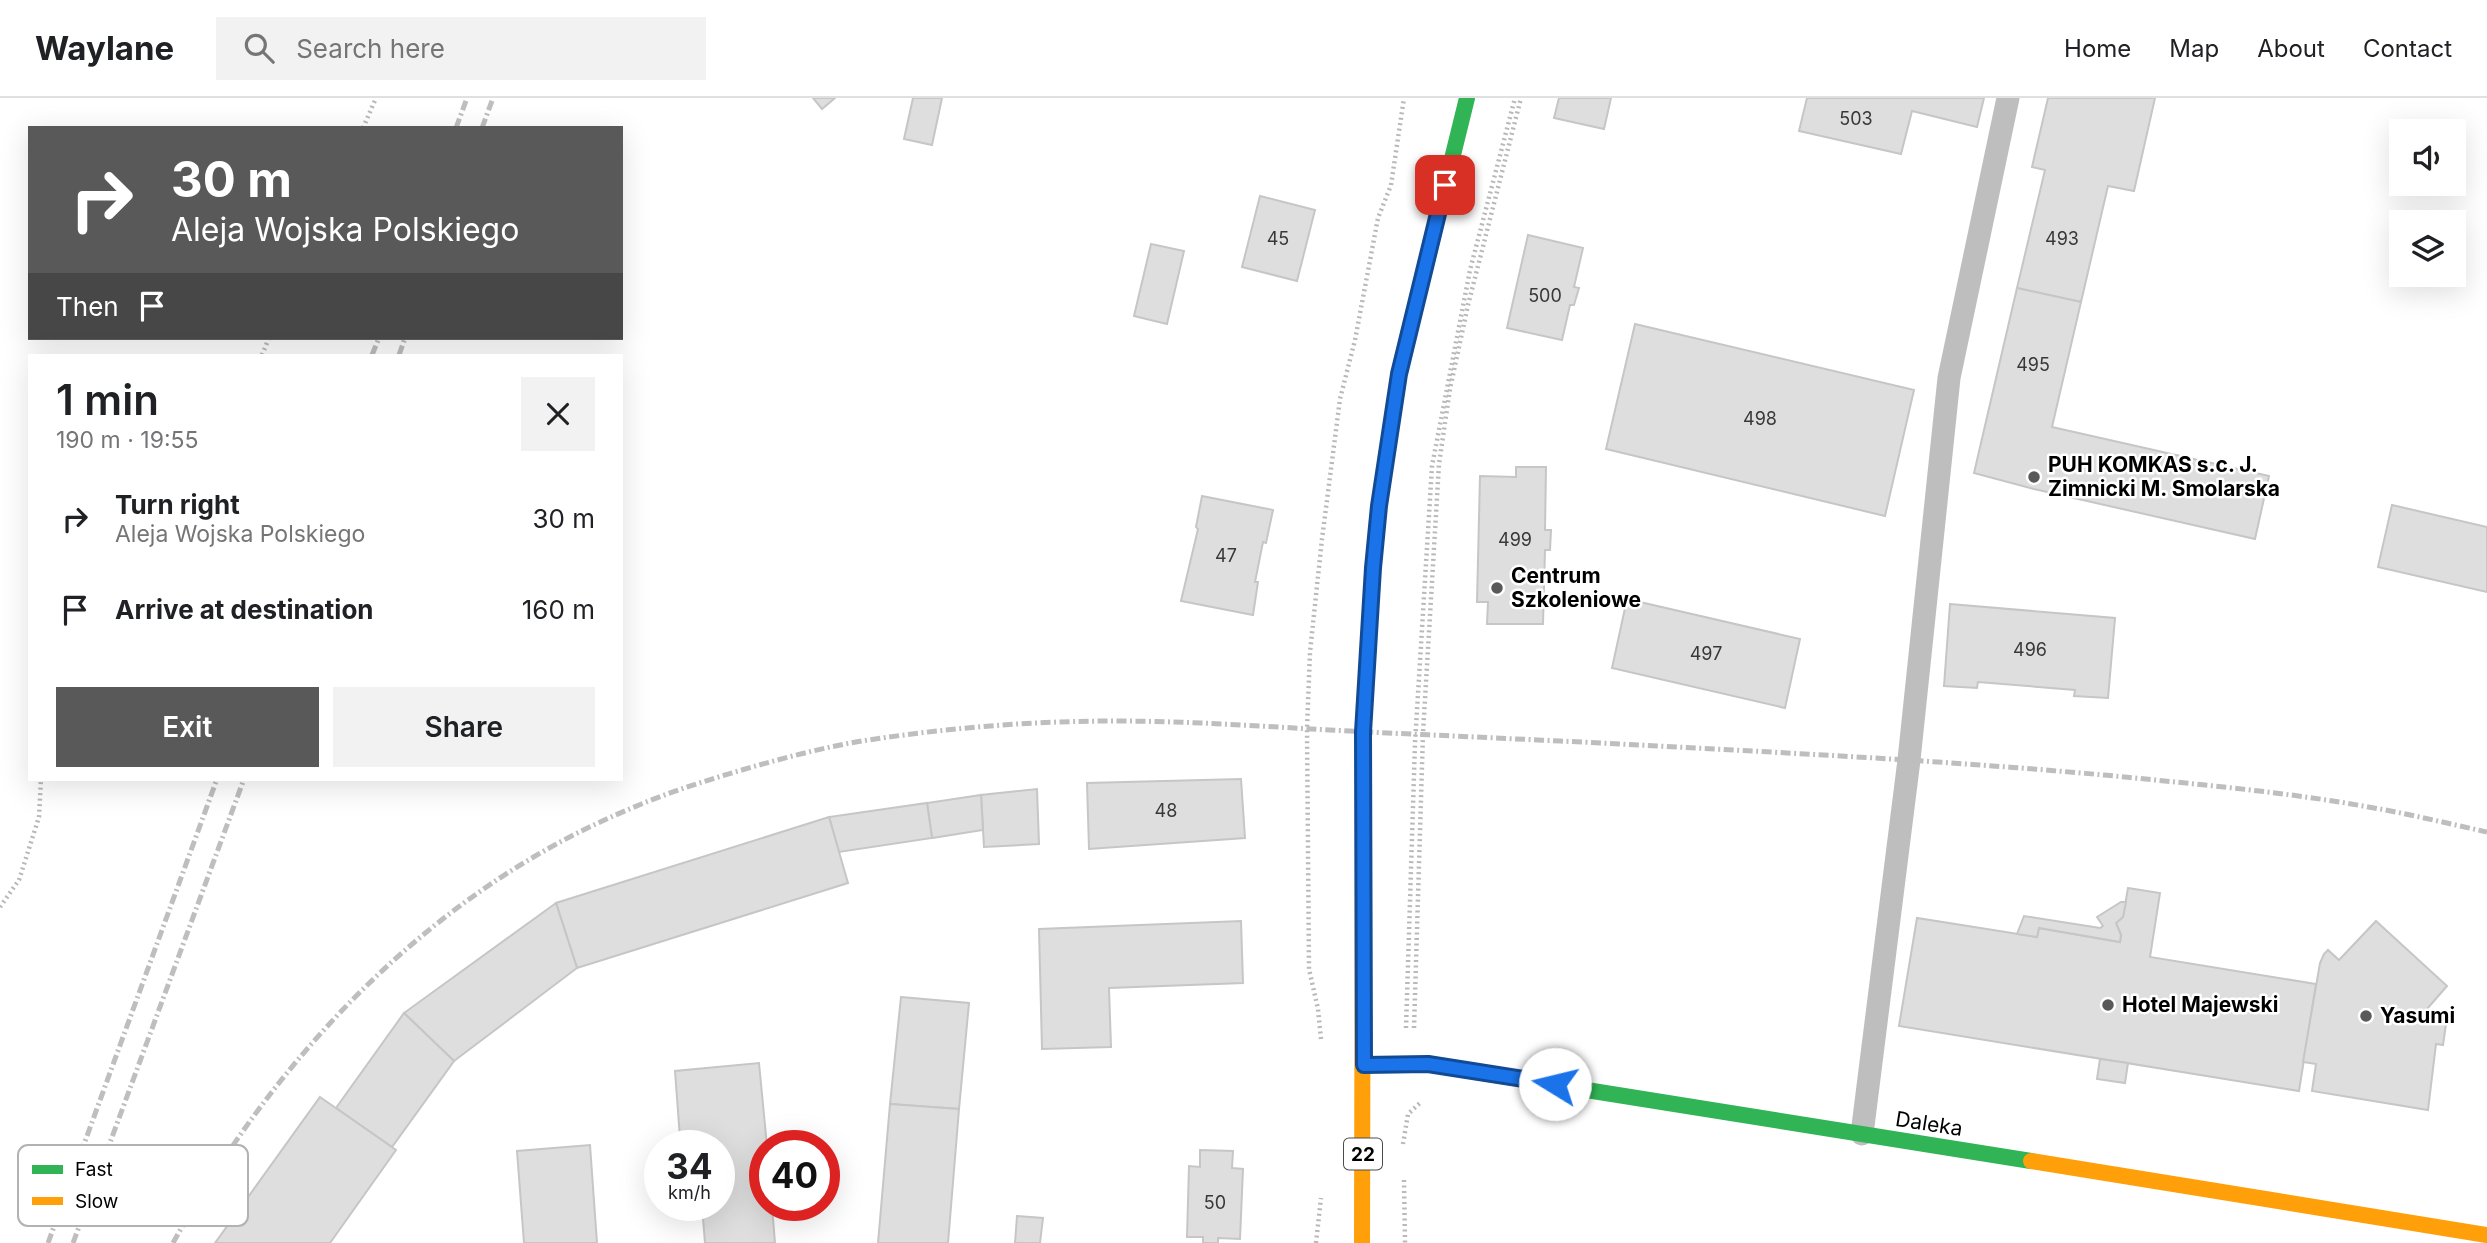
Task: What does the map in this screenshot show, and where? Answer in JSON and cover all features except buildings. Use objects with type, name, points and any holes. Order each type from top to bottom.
[{"type":"main road","name":"22","points":[[1362,1243],[1363,732],[1379,506],[1399,374],[1467,98]]},
{"type":"main road","name":"Daleka","points":[[1364,1065],[1428,1064],[2487,1235]]},
{"type":"lane","points":[[1862,1134],[1909,760],[1949,378],[2008,98]]},
{"type":"path","points":[[364,126],[376,98]]},
{"type":"path","points":[[1429,1047],[1405,1034],[1415,743],[1432,466],[1470,270],[1515,98]]},
{"type":"path","points":[[1403,1147],[1408,1114],[1428,1094],[1430,1040],[1414,1030],[1424,707],[1439,464],[1450,389],[1468,305],[1521,98]]},
{"type":"path","points":[[0,907],[19,880],[39,817],[41,781]]},
{"type":"path","points":[[1403,1175],[1405,1243]]},
{"type":"railway","points":[[457,126],[467,98]]},
{"type":"railway","points":[[483,126],[493,98]]},
{"type":"railway","points":[[372,354],[378,340]]},
{"type":"railway","points":[[399,354],[404,340]]},
{"type":"railway","points":[[234,1145],[310,1045],[366,986],[426,933],[490,884],[559,843],[632,808],[691,786],[807,752],[925,732],[1051,722],[1168,722],[1999,766],[2304,797],[2379,809],[2487,832]]},
{"type":"railway","points":[[84,1145],[216,781]]},
{"type":"railway","points":[[109,1145],[243,781]]},
{"type":"railway","points":[[48,1243],[54,1226]]},
{"type":"railway","points":[[73,1243],[79,1226]]},
{"type":"railway","points":[[173,1243],[183,1226]]},
{"type":"traffic: fast","points":[[1363,770],[1373,568],[1379,506],[1399,374],[1467,98]]},
{"type":"traffic: fast","points":[[1574,1088],[2031,1161]]},
{"type":"traffic: slow","points":[[1362,1243],[1363,770]]},
{"type":"traffic: slow","points":[[1364,1065],[1428,1064],[1574,1088]]},
{"type":"traffic: slow","points":[[2031,1161],[2487,1235]]},
{"type":"place","name":"PUH KOMKAS s.c. J. Zimnicki M. Smolarska","points":[[2034,477]]},
{"type":"place","name":"Centrum Szkoleniowe","points":[[1497,588]]},
{"type":"place","name":"Hotel Majewski","points":[[2108,1005]]},
{"type":"place","name":"Yasumi","points":[[2366,1016]]},
{"type":"route","points":[[1445,185],[1399,374],[1379,506],[1373,568],[1363,732],[1364,1065],[1428,1064],[1555,1084]]}]
